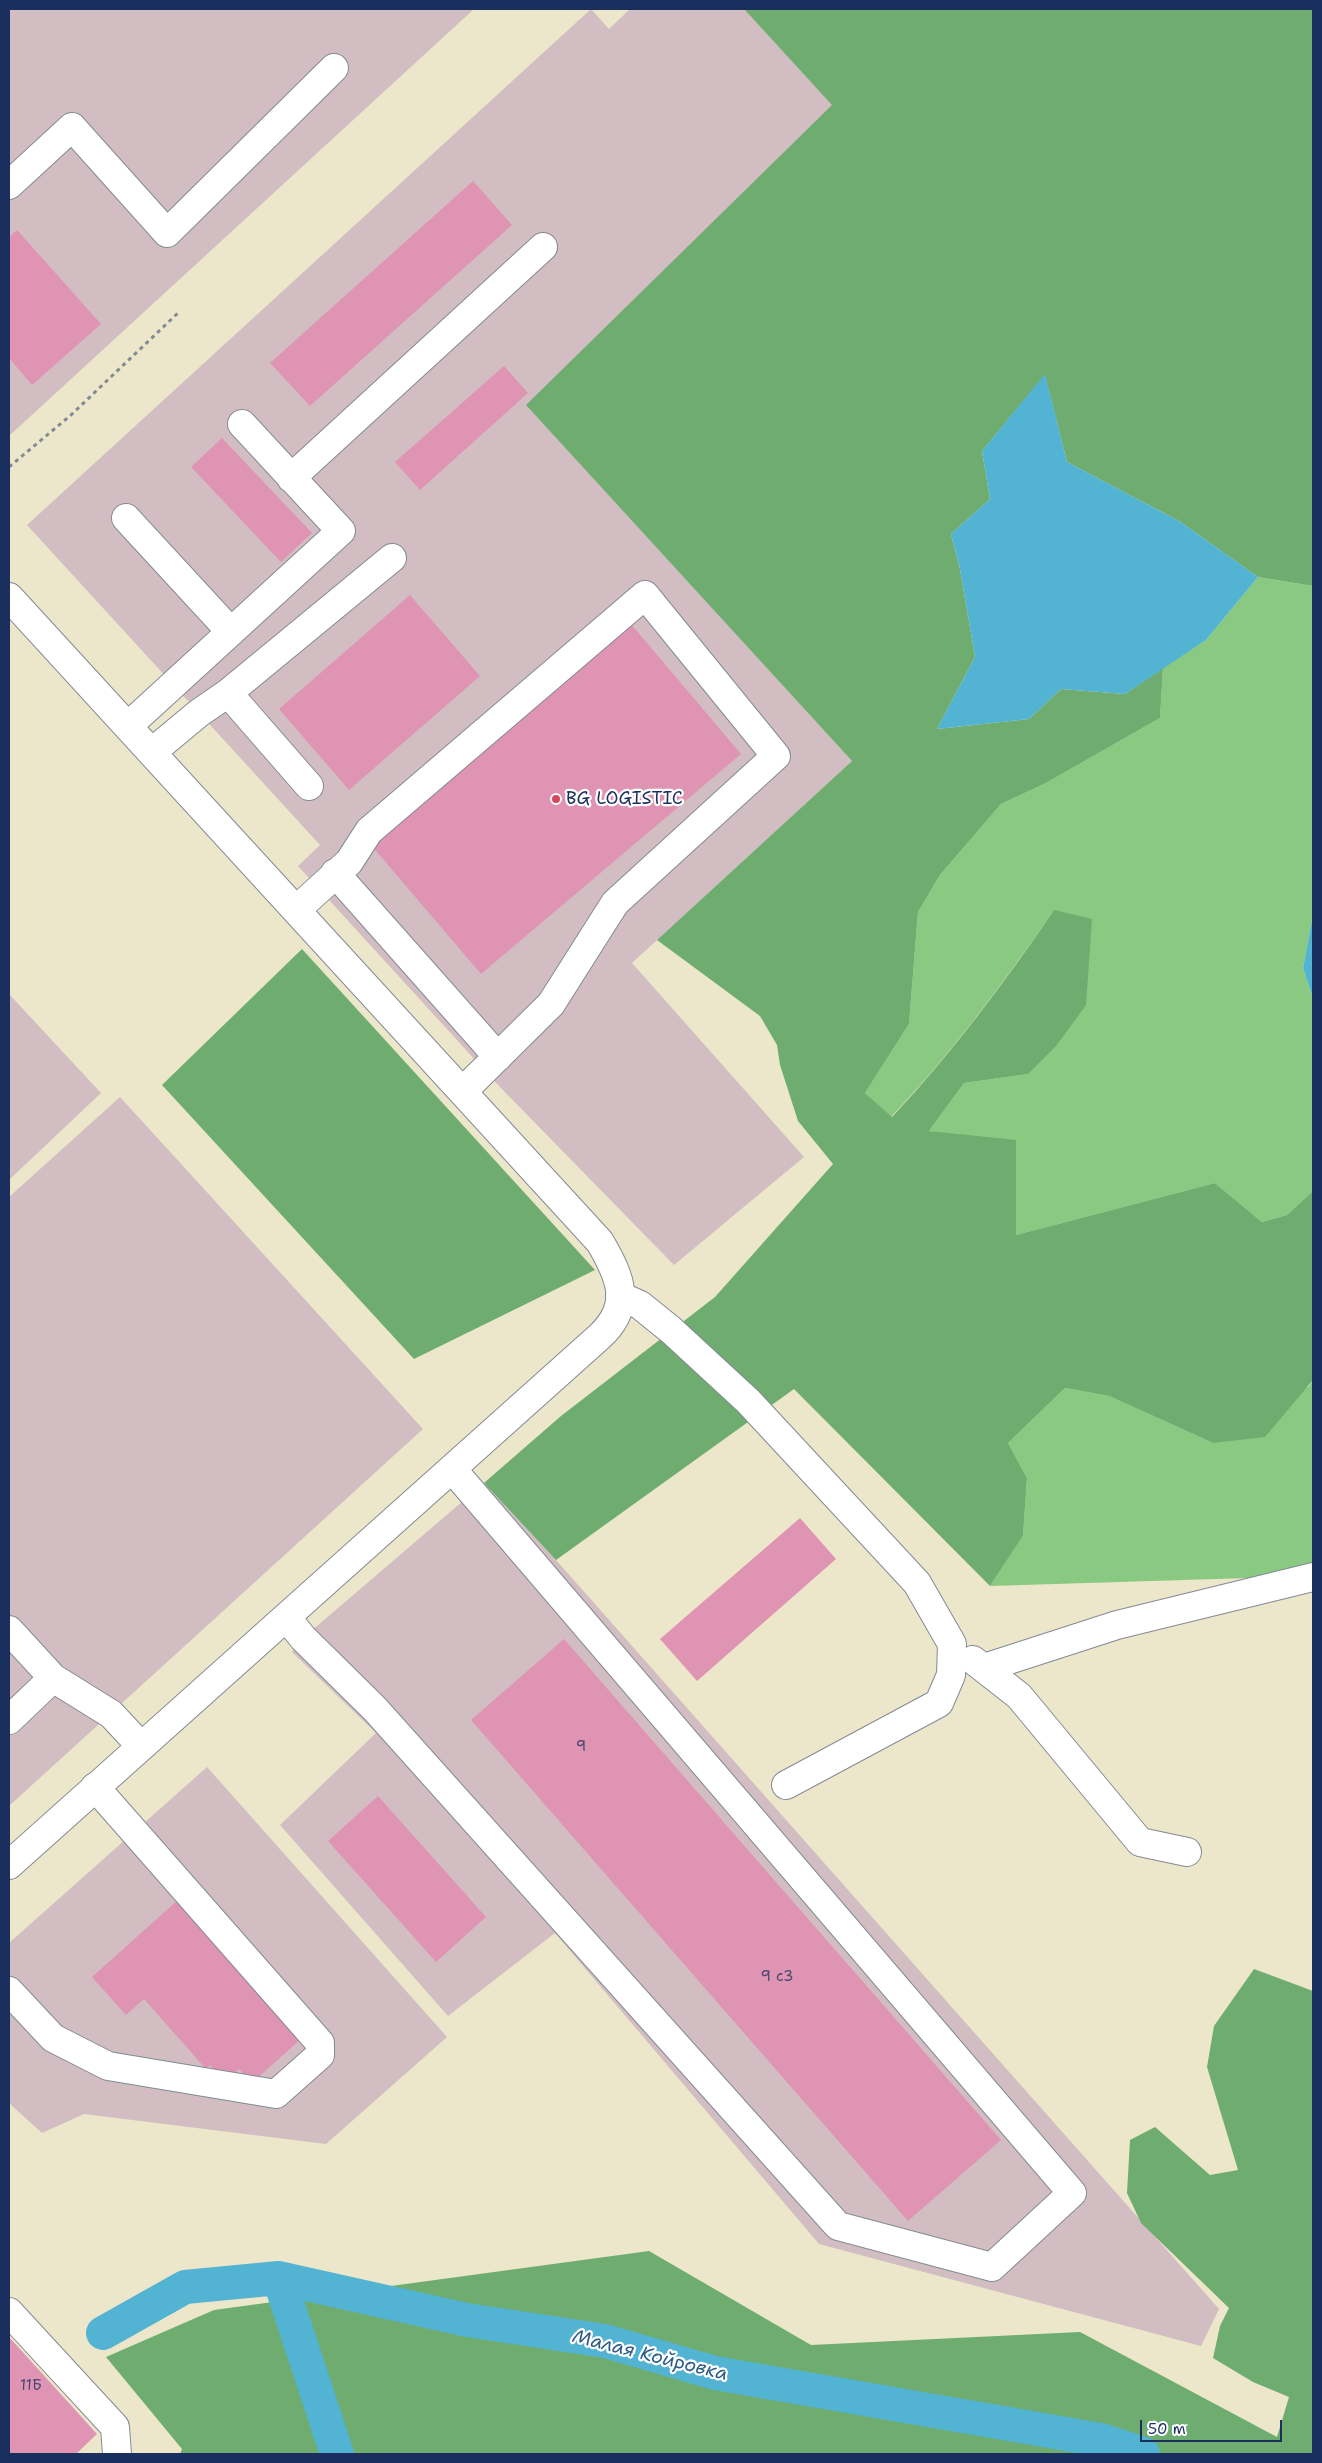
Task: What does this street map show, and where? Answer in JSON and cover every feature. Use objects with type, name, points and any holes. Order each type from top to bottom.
[{"type":"street","points":[[9,185],[72,127],[167,233],[334,68]]},
{"type":"street","points":[[291,478],[543,247]]},
{"type":"street","points":[[128,726],[341,531],[242,424]]},
{"type":"street","points":[[126,518],[231,632]]},
{"type":"street","points":[[152,752],[199,713],[228,693],[392,558]]},
{"type":"street","points":[[296,910],[349,862],[369,831],[645,595],[776,756],[614,903],[551,1004],[463,1091]]},
{"type":"street","points":[[9,597],[600,1242],[614,1265],[620,1296],[619,1308],[612,1324],[453,1470],[95,1787],[9,1866]]},
{"type":"street","points":[[228,693],[308,786]]},
{"type":"street","points":[[335,873],[498,1057]]},
{"type":"street","points":[[620,1296],[640,1305],[671,1330],[748,1401],[917,1583],[952,1644],[1019,1696],[1140,1842],[1188,1852]]},
{"type":"street","points":[[287,1618],[303,1638],[375,1709],[838,2226],[992,2267],[1072,2193],[453,1470]]},
{"type":"street","points":[[984,1668],[1117,1624],[1313,1577]]},
{"type":"street","points":[[9,1630],[53,1678],[111,1714],[141,1746]]},
{"type":"street","points":[[786,1786],[939,1703],[951,1675],[952,1644]]},
{"type":"street","points":[[9,1720],[53,1678]]},
{"type":"street","points":[[9,1991],[53,2038],[108,2066],[276,2094],[320,2055],[320,2043],[95,1787]]},
{"type":"street","points":[[9,2312],[115,2427],[117,2454]]},
{"type":"path","points":[[9,467],[71,415],[178,312]]},
{"type":"shaded area","points":[[9,9],[474,9],[9,436]]},
{"type":"shaded area","points":[[591,9],[609,29],[630,9],[744,9],[833,105],[527,405],[852,761],[632,963],[804,1157],[674,1265],[498,1085],[298,866],[320,845],[27,525]]},
{"type":"shaded area","points":[[9,994],[101,1093],[9,1180]]},
{"type":"shaded area","points":[[120,1097],[423,1429],[9,1806],[9,1197]]},
{"type":"shaded area","points":[[484,1483],[556,1560],[1219,2309],[1201,2346],[819,2244],[555,1933],[448,2016],[280,1825],[376,1733],[292,1652],[303,1638]]},
{"type":"shaded area","points":[[207,1767],[447,2037],[326,2144],[84,2114],[42,2133],[9,2103],[9,1943]]},
{"type":"green space","points":[[744,9],[1313,9],[1313,586],[1258,577],[1179,521],[1067,462],[1045,375],[982,451],[990,499],[951,534],[960,569],[975,657],[937,729],[1029,719],[1061,689],[1125,694],[1163,668],[1160,718],[1046,783],[1001,804],[940,875],[918,912],[909,1024],[865,1093],[892,1117],[936,1068],[977,1016],[1054,910],[1092,919],[1086,1005],[1056,1046],[1028,1074],[964,1083],[929,1131],[1016,1140],[1016,1235],[1215,1183],[1262,1222],[1287,1215],[1313,1191],[1313,1380],[1265,1437],[1213,1443],[1109,1396],[1065,1388],[1008,1443],[1027,1478],[1023,1536],[990,1586],[794,1389],[556,1560],[484,1483],[561,1416],[715,1297],[833,1164],[798,1121],[780,1065],[777,1045],[760,1016],[657,940],[852,761],[526,405],[832,105]]},
{"type":"green space","points":[[1258,577],[1313,586],[1313,915],[1303,968],[1313,998],[1313,1191],[1287,1215],[1262,1222],[1215,1183],[1016,1235],[965,1136],[929,1131],[964,1083],[1028,1074],[1054,910],[977,1016],[935,1068],[891,1117],[865,1093],[909,1024],[918,912],[940,875],[1001,804],[1046,783],[1160,718],[1163,668],[1206,640]]},
{"type":"green space","points":[[302,949],[595,1270],[414,1359],[162,1085]]},
{"type":"green space","points":[[1313,1380],[1313,1576],[990,1586],[1023,1536],[1027,1478],[1008,1443],[1065,1388],[1109,1396],[1213,1443],[1309,1386]]},
{"type":"green space","points":[[1254,1969],[1313,1991],[1313,2454],[180,2454],[182,2449],[106,2357],[214,2310],[649,2251],[811,2345],[1080,2332],[1277,2437],[1289,2397],[1253,2382],[1213,2358],[1220,2326],[1229,2308],[1141,2223],[1127,2193],[1130,2140],[1155,2127],[1210,2175],[1238,2170],[1207,2067],[1214,2026]]},
{"type":"water","points":[[1045,374],[1067,462],[1179,521],[1258,577],[1206,640],[1125,694],[1061,689],[1029,719],[937,729],[975,657],[960,569],[951,534],[990,499],[982,451]]},
{"type":"water","points":[[1313,915],[1313,998],[1303,968]]},
{"type":"building","points":[[473,181],[512,225],[310,406],[270,363]]},
{"type":"building","points":[[17,230],[101,324],[32,385],[9,358],[9,237]]},
{"type":"building","points":[[504,366],[528,393],[420,490],[395,462]]},
{"type":"building","points":[[222,438],[312,533],[281,562],[191,467]]},
{"type":"building","points":[[410,595],[480,676],[349,790],[279,709]]},
{"type":"building","name":"BG LOGISTIC","points":[[631,624],[741,754],[481,974],[371,845]]},
{"type":"building","points":[[800,1518],[836,1559],[697,1681],[660,1639]]},
{"type":"building","points":[[564,1639],[1001,2140],[908,2221],[471,1720]]},
{"type":"building","points":[[378,1796],[486,1917],[436,1962],[328,1841]]},
{"type":"building","points":[[179,1899],[302,2038],[252,2083],[239,2069],[224,2082],[210,2065],[206,2069],[144,1999],[126,2015],[92,1977]]},
{"type":"building","points":[[9,2337],[97,2434],[76,2454],[9,2454]]},
{"type":"waterway","points":[[103,2333],[185,2287],[279,2278]]},
{"type":"waterway","name":"Малая Койровка","points":[[337,2454],[279,2278],[467,2320],[605,2341],[715,2373],[1101,2440],[1143,2454]]},
{"type":"place","name":"BG LOGISTIC","points":[[556,799]]}]
